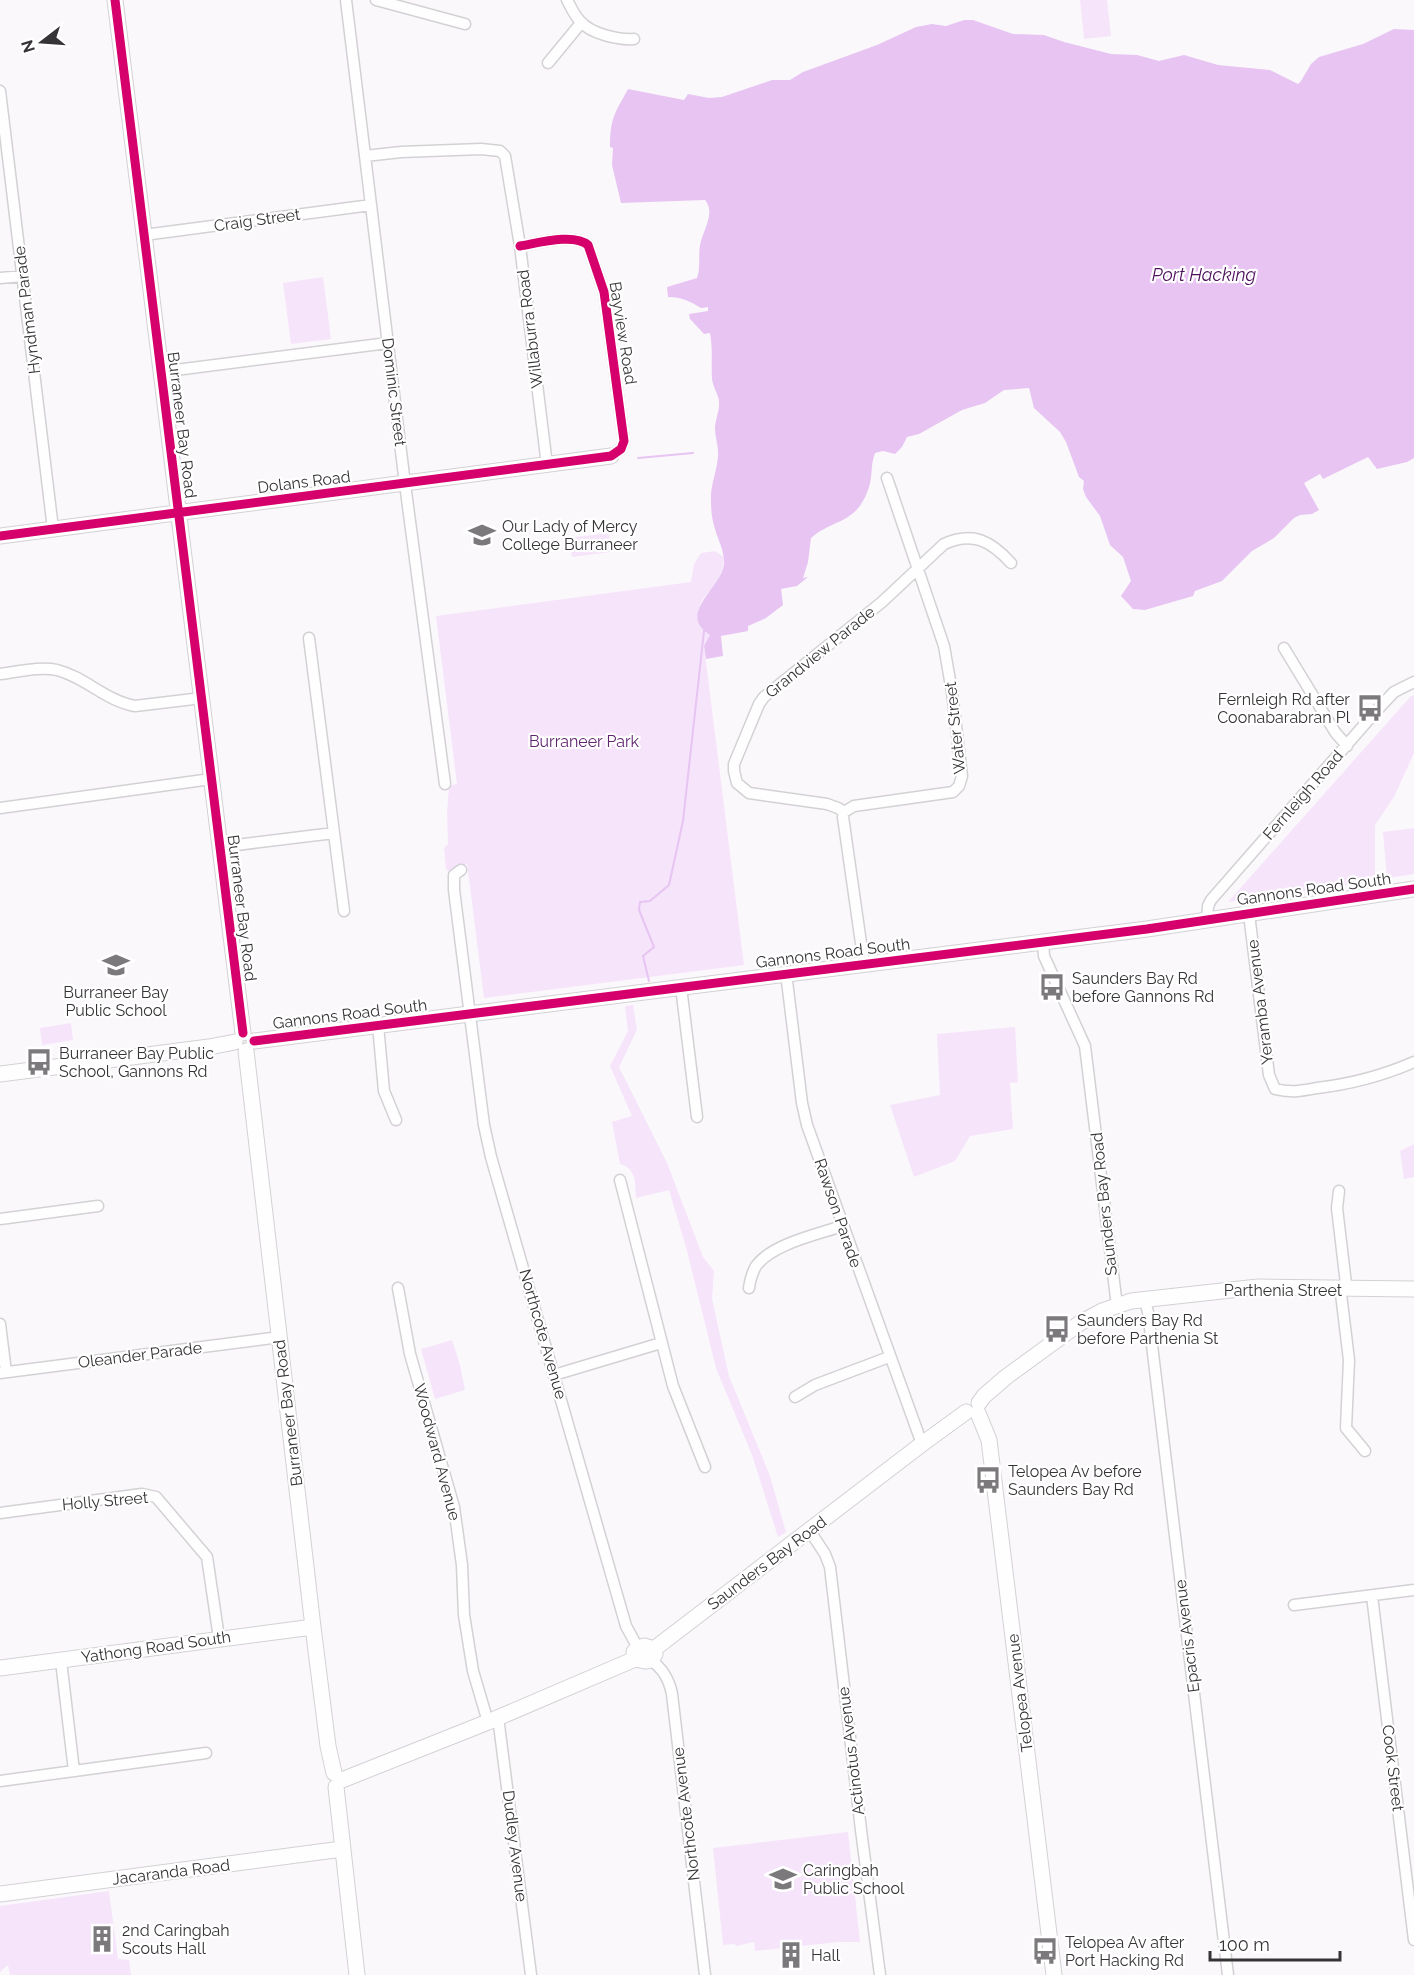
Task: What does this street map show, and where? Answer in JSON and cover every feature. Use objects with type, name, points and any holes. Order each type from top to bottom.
[{"type":"street","name":"Burraneer Bay Road","points":[[115,0],[245,1042],[313,1627],[328,1746],[338,1780],[342,1849],[357,1975]]},
{"type":"street","name":"Dominic Street","points":[[346,0],[444,784]]},
{"type":"street","points":[[376,0],[465,24]]},
{"type":"street","points":[[567,0],[581,23],[606,35],[634,39]]},
{"type":"street","points":[[548,63],[581,23]]},
{"type":"street","name":"Hyndman Parade","points":[[0,92],[3,135],[23,276],[53,529]]},
{"type":"street","name":"Willaburra Road","points":[[365,156],[401,152],[481,149],[500,152],[505,156],[520,246],[547,465]]},
{"type":"street","name":"Craig Street","points":[[144,235],[371,205]]},
{"type":"street","name":"Bayview Road","points":[[520,246],[571,239],[582,240],[588,245],[604,292],[624,441],[621,449],[611,456]]},
{"type":"street","points":[[0,278],[23,276]]},
{"type":"street","points":[[160,372],[388,343]]},
{"type":"street","name":"Dolans Road","points":[[0,536],[611,456]]},
{"type":"street","name":"Water Street","points":[[844,812],[854,806],[953,792],[959,786],[962,776],[947,661],[887,478]]},
{"type":"street","name":"Grandview Parade","points":[[844,812],[827,804],[749,793],[737,783],[734,764],[759,704],[917,570],[944,544],[956,539],[970,538],[997,548],[1011,563]]},
{"type":"street","points":[[309,638],[344,911]]},
{"type":"street","points":[[1284,648],[1335,732],[1347,746]]},
{"type":"street","points":[[0,674],[39,669],[56,670],[70,675],[112,699],[135,706],[201,698]]},
{"type":"street","name":"Fernleigh Road","points":[[1207,920],[1206,913],[1211,900],[1394,692],[1414,682]]},
{"type":"street","points":[[0,808],[211,779]]},
{"type":"street","points":[[844,812],[864,964]]},
{"type":"street","points":[[220,848],[334,833]]},
{"type":"street","points":[[454,873],[469,1015]]},
{"type":"street","name":"Gannons Road South","points":[[0,1074],[1147,929],[1414,889]]},
{"type":"street","name":"Yeramba Avenue","points":[[1249,914],[1269,1075],[1275,1089],[1288,1092],[1352,1083],[1387,1074],[1414,1062]]},
{"type":"street","name":"Saunders Bay Road","points":[[652,1655],[922,1444],[974,1409],[999,1383],[1057,1338],[1091,1316],[1117,1306],[1084,1046],[1044,956],[1043,941]]},
{"type":"street","name":"Rawson Parade","points":[[786,973],[804,1114],[842,1226],[922,1444]]},
{"type":"street","points":[[681,987],[697,1117]]},
{"type":"street","name":"Northcote Avenue","points":[[469,1015],[484,1125],[491,1157],[626,1626],[637,1654]]},
{"type":"street","points":[[378,1025],[383,1085],[396,1120]]},
{"type":"street","points":[[620,1180],[673,1386],[705,1467]]},
{"type":"street","points":[[1339,1191],[1336,1208],[1346,1284],[1341,1294],[1349,1360],[1346,1428],[1365,1451]]},
{"type":"street","points":[[0,1219],[98,1206]]},
{"type":"street","points":[[749,1288],[756,1267],[765,1256],[777,1249],[842,1226]]},
{"type":"street","name":"Parthenia Street","points":[[1117,1306],[1144,1298],[1258,1287],[1344,1290],[1414,1289]]},
{"type":"street","name":"Woodward Avenue","points":[[398,1288],[410,1354],[454,1507],[462,1564],[464,1615],[473,1671],[493,1719]]},
{"type":"street","name":"Epacris Avenue","points":[[1144,1298],[1151,1336],[1228,1975]]},
{"type":"street","points":[[0,1324],[3,1372]]},
{"type":"street","name":"Oleander Parade","points":[[3,1372],[280,1337]]},
{"type":"street","points":[[555,1375],[661,1343]]},
{"type":"street","points":[[795,1397],[815,1385],[889,1357]]},
{"type":"street","name":"Telopea Avenue","points":[[974,1409],[990,1440],[1054,1975]]},
{"type":"street","name":"Holly Street","points":[[0,1513],[142,1494],[156,1497],[207,1557],[219,1638]]},
{"type":"street","name":"Actinotus Avenue","points":[[810,1531],[825,1554],[830,1567],[880,1975]]},
{"type":"street","points":[[1294,1605],[1414,1590]]},
{"type":"street","name":"Cook Street","points":[[1372,1596],[1414,1940]]},
{"type":"street","name":"Yathong Road South","points":[[0,1668],[313,1627]]},
{"type":"street","points":[[338,1780],[493,1719],[637,1654],[645,1661],[652,1655]]},
{"type":"street","name":"Northcote Avenue","points":[[652,1655],[670,1684],[672,1694],[705,1975]]},
{"type":"street","points":[[61,1660],[74,1771]]},
{"type":"street","name":"Dudley Avenue","points":[[493,1719],[531,1975]]},
{"type":"street","points":[[0,1781],[207,1752]]},
{"type":"street","name":"Jacaranda Road","points":[[0,1894],[342,1849]]},
{"type":"green space","points":[[1080,0],[1107,0],[1111,36],[1084,39]]},
{"type":"green space","points":[[323,277],[331,339],[291,344],[283,283]]},
{"type":"green space","points":[[609,533],[611,552],[572,557],[569,538]]},
{"type":"green space","name":"Burraneer Park","points":[[715,551],[724,557],[722,568],[715,584],[700,604],[698,614],[700,624],[711,635],[704,646],[744,965],[484,998],[467,863],[463,869],[448,871],[446,869],[444,848],[448,844],[449,786],[457,784],[436,616],[691,582],[694,564],[701,553]]},
{"type":"green space","points":[[1414,695],[1414,753],[1394,797],[1375,825],[1375,881],[1228,902],[1411,696]]},
{"type":"green space","points":[[1414,828],[1414,874],[1387,878],[1383,832]]},
{"type":"green space","points":[[633,1005],[637,1030],[619,1067],[667,1163],[703,1257],[714,1271],[712,1299],[729,1376],[770,1476],[786,1532],[778,1537],[752,1455],[716,1368],[687,1251],[669,1190],[636,1198],[632,1173],[626,1166],[620,1164],[612,1122],[632,1116],[610,1066],[628,1031],[625,1006]]},
{"type":"green space","points":[[71,1023],[73,1040],[42,1045],[40,1028]]},
{"type":"green space","points":[[1015,1027],[1018,1082],[1010,1083],[1013,1129],[970,1136],[955,1161],[914,1177],[890,1105],[940,1095],[937,1034]]},
{"type":"green space","points":[[1414,1144],[1414,1177],[1404,1179],[1400,1151]]},
{"type":"green space","points":[[452,1340],[465,1390],[435,1399],[421,1349]]},
{"type":"green space","name":"Caringbah Public School","points":[[848,1832],[860,1942],[838,1942],[755,1951],[754,1942],[736,1946],[735,1944],[723,1945],[713,1848]]},
{"type":"green space","points":[[109,1891],[118,1959],[129,1960],[131,1975],[10,1975],[8,1965],[0,1972],[0,1906]]},
{"type":"water","name":"Port Hacking","points":[[964,20],[973,20],[1013,34],[1044,35],[1111,54],[1137,55],[1159,61],[1184,55],[1218,65],[1270,70],[1298,84],[1311,64],[1319,57],[1363,44],[1394,29],[1414,30],[1414,458],[1407,462],[1377,469],[1368,457],[1323,479],[1320,474],[1304,483],[1319,510],[1294,518],[1274,538],[1252,551],[1222,581],[1195,591],[1193,596],[1145,610],[1133,609],[1121,596],[1131,581],[1123,557],[1110,545],[1100,516],[1086,497],[1083,489],[1084,481],[1079,477],[1066,442],[1060,432],[1034,408],[1029,388],[1004,390],[985,403],[962,410],[919,434],[907,437],[895,454],[883,451],[875,453],[870,485],[857,509],[843,520],[811,538],[803,578],[808,577],[797,586],[781,589],[783,605],[766,618],[748,626],[748,631],[721,636],[723,656],[706,659],[704,646],[710,635],[701,627],[697,618],[703,601],[716,583],[724,564],[711,505],[718,456],[715,429],[719,401],[712,379],[710,333],[704,334],[690,319],[689,314],[708,311],[708,307],[701,308],[685,300],[668,297],[667,287],[697,278],[700,245],[708,222],[709,210],[705,200],[621,203],[612,165],[613,148],[610,147],[614,116],[628,89],[684,100],[688,94],[709,98],[722,97],[772,80],[790,80],[803,72],[877,45],[916,27],[932,24],[946,26]]},
{"type":"waterway","points":[[638,458],[693,453]]},
{"type":"waterway","points":[[649,981],[643,956],[654,947],[639,910],[640,902],[650,901],[669,885],[683,821],[704,631]]},
{"type":"cycle path","points":[[115,0],[243,1033]]},
{"type":"cycle path","points":[[0,536],[611,456],[621,449],[624,441],[604,292],[588,245],[582,241],[565,239],[520,246]]},
{"type":"cycle path","points":[[254,1041],[1147,929],[1414,889]]},
{"type":"place","name":"Our Lady of Mercy College Burraneer","points":[[482,535]]},
{"type":"place","name":"Fernleigh Rd after Coonabarabran Pl","points":[[1370,708]]},
{"type":"place","name":"Burraneer Bay Public School","points":[[116,965]]},
{"type":"place","name":"Saunders Bay Rd before Gannons Rd","points":[[1052,987]]},
{"type":"place","name":"Burraneer Bay Public School, Gannons Rd","points":[[39,1062]]},
{"type":"place","name":"Saunders Bay Rd before Parthenia St","points":[[1057,1329]]},
{"type":"place","name":"Telopea Av before Saunders Bay Rd","points":[[988,1480]]},
{"type":"place","name":"Caringbah Public School","points":[[783,1879]]},
{"type":"place","name":"2nd Caringbah Scouts Hall","points":[[102,1939]]},
{"type":"place","name":"Telopea Av after Port Hacking Rd","points":[[1045,1951]]},
{"type":"place","name":"Hall","points":[[791,1955]]}]
